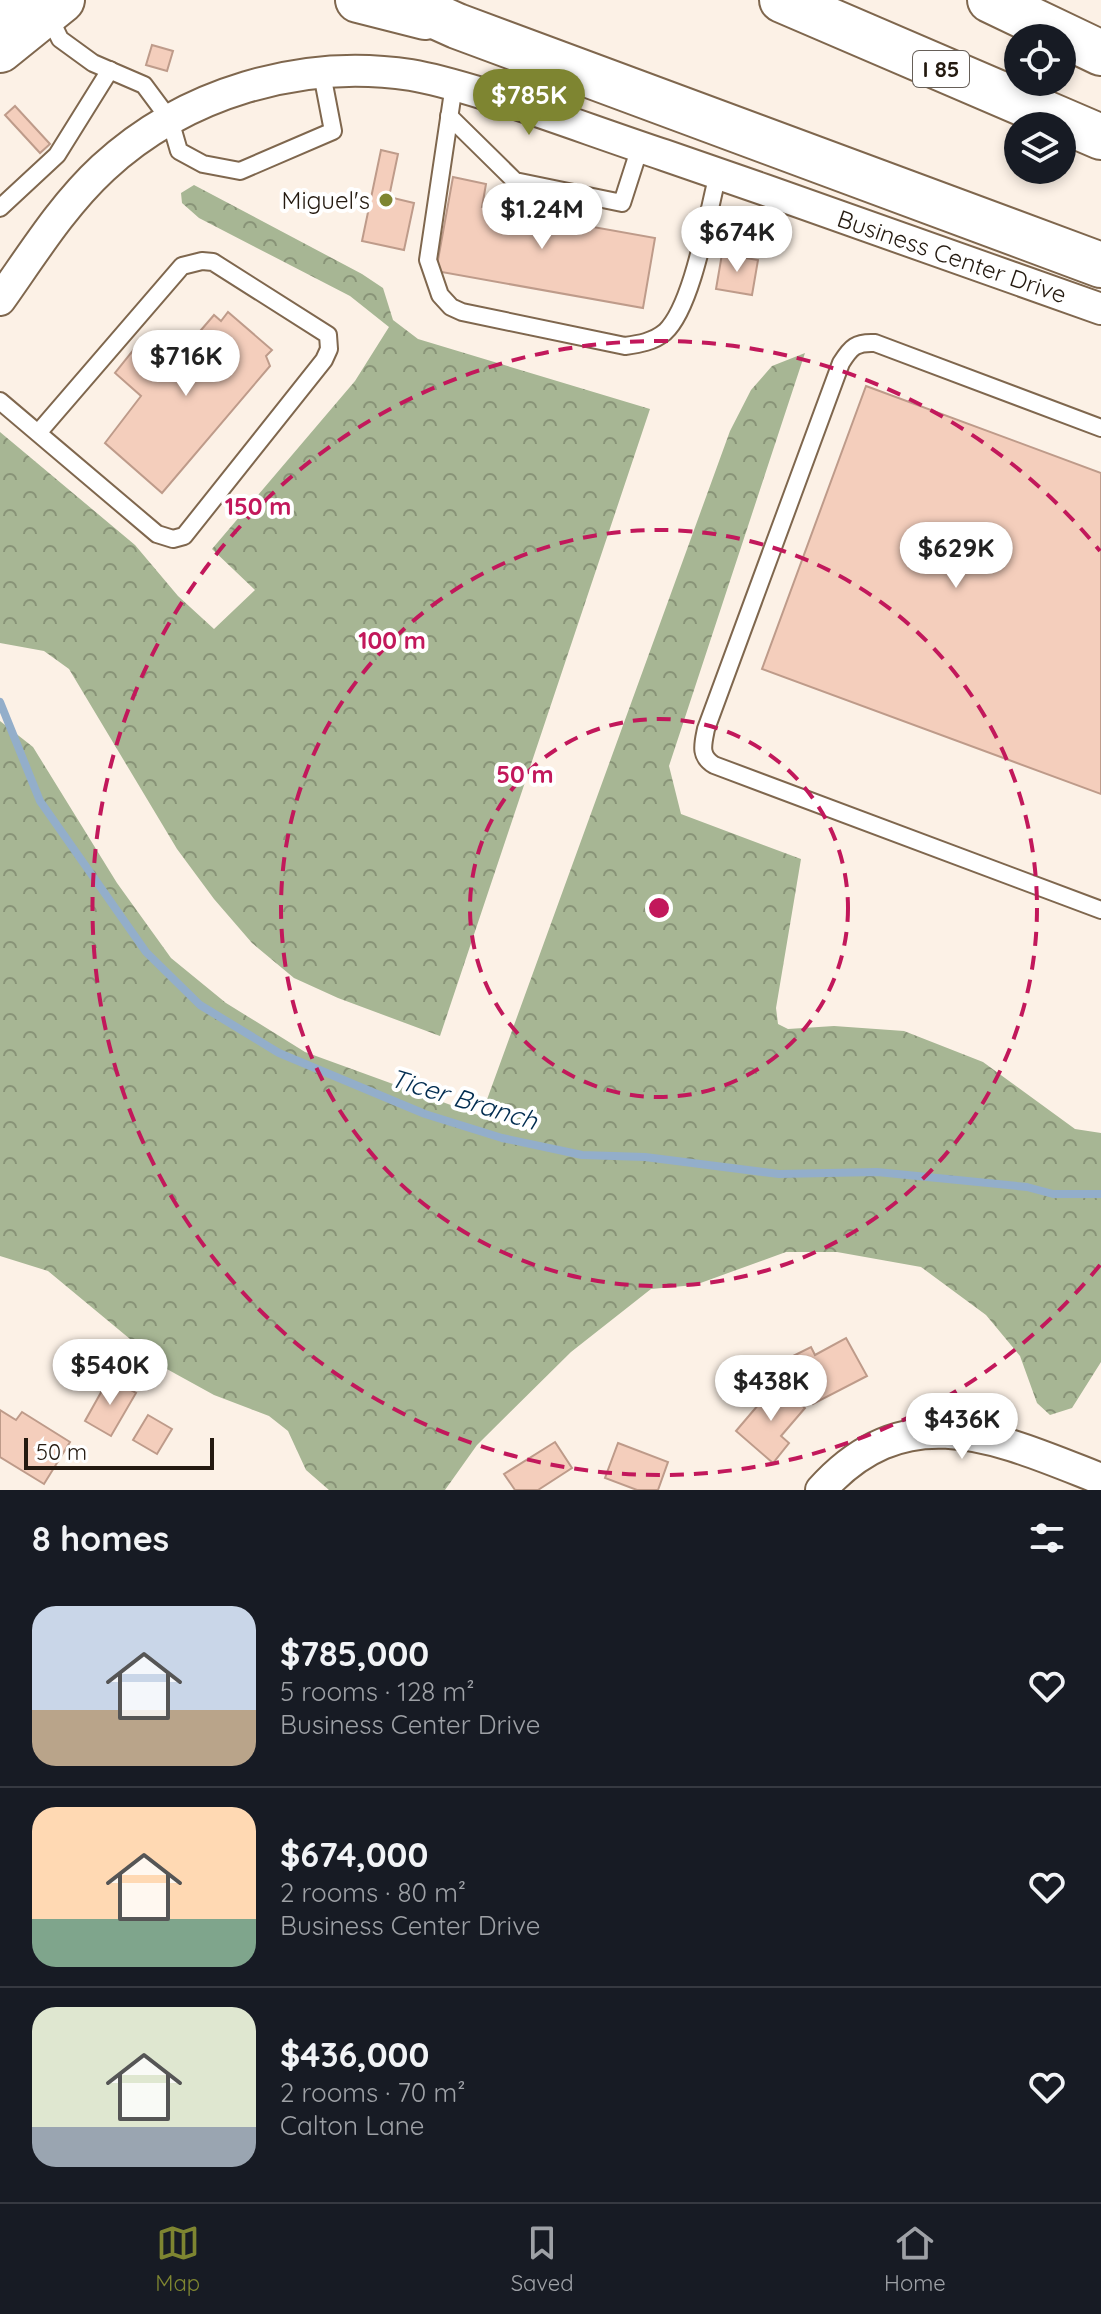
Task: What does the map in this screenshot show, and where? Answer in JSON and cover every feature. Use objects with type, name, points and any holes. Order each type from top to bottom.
[{"type":"main road","points":[[358,0],[457,26]]},
{"type":"main road","points":[[399,0],[457,26],[1101,265]]},
{"type":"main road","name":"I 85","points":[[782,0],[1101,137]]},
{"type":"main road","points":[[990,0],[1101,53]]},
{"type":"main road","points":[[0,16],[43,4]]},
{"type":"main road","points":[[0,50],[43,4]]},
{"type":"street","name":"Business Center Drive","points":[[0,300],[79,192],[102,168],[138,139],[218,97],[274,78],[368,71],[413,75],[454,85],[556,117],[1101,309]]},
{"type":"street","points":[[821,1490],[840,1469],[885,1443],[933,1431],[983,1436],[1101,1479]]},
{"type":"lane","points":[[43,4],[60,39],[93,63],[144,85],[170,120],[179,151],[203,164],[240,171],[333,131],[322,74]]},
{"type":"lane","points":[[0,208],[57,155],[110,70]]},
{"type":"lane","points":[[454,85],[428,260],[440,295],[451,307],[462,312],[625,346],[657,338],[676,318],[685,298],[718,174]]},
{"type":"lane","points":[[449,116],[515,181],[622,203],[640,147]]},
{"type":"lane","points":[[0,401],[157,534],[173,539],[184,536],[324,360],[329,349],[328,335],[213,262],[182,266],[38,433]]},
{"type":"lane","points":[[1101,428],[875,343],[861,342],[850,347],[841,363],[706,729],[702,750],[706,760],[714,765],[1101,910]]},
{"type":"green space","points":[[194,185],[383,288],[393,320],[418,339],[650,409],[440,1036],[294,978],[252,943],[177,849],[69,669],[44,651],[0,643],[0,432],[135,545],[178,596],[214,629],[255,590],[212,549],[355,381],[389,327],[350,296],[199,218],[182,203],[181,193]]},
{"type":"green space","points":[[805,353],[669,766],[681,814],[801,859],[776,1008],[778,1024],[788,1029],[834,1026],[904,1031],[983,1062],[1075,1129],[1101,1133],[1101,1362],[1072,1408],[1050,1415],[1037,1403],[1020,1356],[986,1315],[921,1267],[837,1252],[786,1252],[695,1285],[651,1289],[571,1352],[477,1445],[445,1490],[329,1490],[306,1470],[288,1431],[269,1416],[214,1395],[165,1368],[48,1271],[0,1256],[0,721],[33,747],[117,883],[171,958],[226,1003],[305,1052],[481,1116],[730,431],[751,390],[772,366]]},
{"type":"building","points":[[152,45],[173,51],[167,71],[146,65]]},
{"type":"building","points":[[15,106],[50,144],[40,153],[5,115]]},
{"type":"building","name":"Miguel's","points":[[381,150],[398,154],[389,197],[414,203],[404,250],[362,241]]},
{"type":"building","points":[[453,177],[486,184],[482,207],[655,238],[643,308],[436,271]]},
{"type":"building","points":[[722,254],[758,260],[752,295],[716,289]]},
{"type":"building","points":[[228,312],[272,350],[266,356],[270,366],[162,493],[105,443],[141,396],[115,373],[135,348],[164,373],[214,315],[221,321]]},
{"type":"building","points":[[866,386],[1101,473],[1101,794],[762,669]]},
{"type":"building","points":[[846,1338],[867,1376],[813,1404],[789,1358],[811,1347],[815,1355]]},
{"type":"building","points":[[109,1378],[136,1393],[111,1436],[85,1421]]},
{"type":"building","points":[[776,1384],[805,1408],[781,1436],[789,1443],[773,1463],[736,1431]]},
{"type":"building","points":[[0,1410],[16,1420],[22,1412],[70,1442],[44,1484],[0,1457]]},
{"type":"building","points":[[148,1415],[172,1429],[157,1454],[133,1440]]},
{"type":"building","points":[[555,1442],[572,1468],[538,1490],[515,1490],[504,1474]]},
{"type":"building","points":[[618,1443],[668,1462],[658,1490],[637,1490],[605,1478]]},
{"type":"waterway","name":"Ticer Branch","points":[[0,702],[40,801],[146,952],[200,1005],[279,1053],[425,1114],[502,1138],[582,1155],[645,1157],[779,1174],[877,1172],[1027,1187],[1053,1194],[1101,1194]]},
{"type":"place","name":"Miguel's","points":[[386,200]]}]
